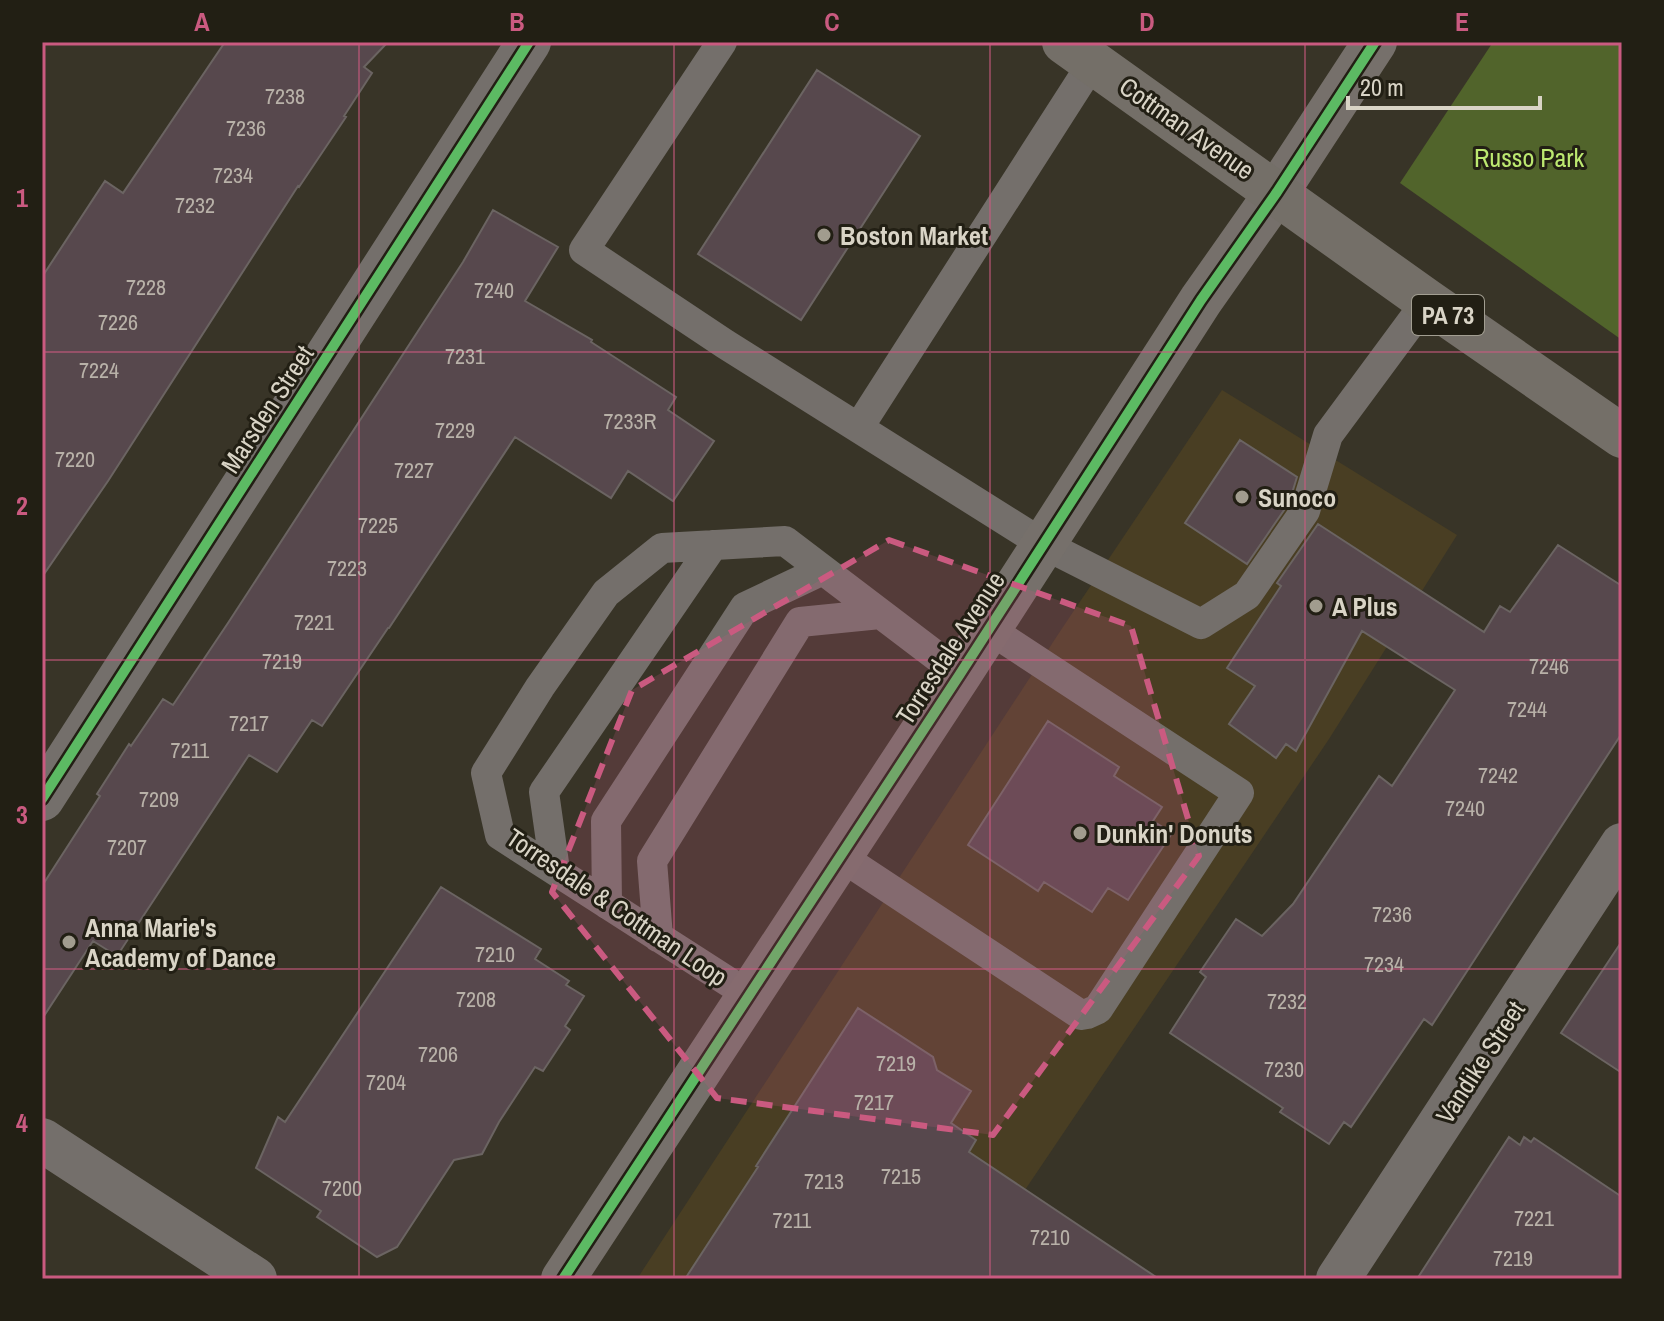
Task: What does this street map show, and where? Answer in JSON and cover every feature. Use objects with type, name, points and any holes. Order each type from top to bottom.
[{"type":"main road","name":"Torresdale Avenue","points":[[563,1279],[1201,300],[1277,192],[1375,42]]},
{"type":"main road","name":"Cottman Avenue","points":[[1079,52],[1622,436]]},
{"type":"street","name":"Marsden Street","points":[[42,799],[529,42]]},
{"type":"street","name":"Vandike Street","points":[[1338,1279],[1622,845]]},
{"type":"street","points":[[42,1140],[255,1279]]},
{"type":"lane","points":[[722,42],[584,250],[725,344],[1043,544],[1201,624],[1247,595],[1305,511],[1328,435],[1427,301]]},
{"type":"lane","points":[[859,427],[1079,52]]},
{"type":"lane","name":"Torresdale & Cottman Loop","points":[[749,995],[500,835],[486,773],[540,687],[606,593],[662,548],[785,541],[960,674]]},
{"type":"lane","points":[[555,870],[544,792],[713,545]]},
{"type":"lane","points":[[607,904],[606,821],[745,607],[823,570]]},
{"type":"lane","points":[[658,937],[652,861],[800,622],[880,614]]},
{"type":"lane","points":[[840,856],[1081,1015],[1098,1009],[1239,793],[989,629]]},
{"type":"highlighted area","points":[[889,540],[1131,626],[1199,856],[993,1135],[717,1098],[552,892],[632,690]]},
{"type":"shaded area","points":[[1222,390],[1457,535],[1329,739],[965,1279],[637,1279],[1061,630]]},
{"type":"green space","name":"Russo Park","points":[[1493,42],[1622,42],[1622,340],[1400,183]]},
{"type":"building","points":[[225,42],[388,42],[364,67],[372,73],[346,117],[42,577],[42,277],[105,181],[123,193]]},
{"type":"building","points":[[817,70],[920,136],[801,320],[698,254]]},
{"type":"building","points":[[493,210],[558,247],[525,301],[592,340],[676,397],[668,410],[714,441],[673,501],[628,471],[611,498],[515,437],[322,726],[312,720],[277,772],[249,755],[117,956],[93,941],[42,1019],[42,886],[100,796],[97,794],[129,744],[131,746],[163,699],[173,705],[228,623],[463,262]]},
{"type":"building","points":[[1240,440],[1297,477],[1289,503],[1247,564],[1185,523]]},
{"type":"building","points":[[1318,524],[1484,632],[1500,606],[1510,612],[1558,545],[1622,586],[1622,733],[1432,1025],[1424,1019],[1351,1127],[1344,1122],[1329,1144],[1280,1112],[1283,1108],[1170,1033],[1206,977],[1200,972],[1236,919],[1262,936],[1293,904],[1379,776],[1392,786],[1455,690],[1362,631],[1296,751],[1286,744],[1276,758],[1229,724],[1255,686],[1227,668],[1281,586],[1277,583]]},
{"type":"building","points":[[1048,721],[1119,767],[1114,776],[1162,807],[1153,821],[1172,833],[1128,900],[1108,888],[1092,912],[1044,882],[1038,891],[968,845]]},
{"type":"building","points":[[441,887],[541,949],[535,959],[569,981],[566,985],[584,996],[565,1026],[570,1030],[543,1071],[535,1067],[482,1154],[454,1160],[397,1247],[377,1257],[317,1217],[321,1211],[256,1168],[278,1117],[285,1122]]},
{"type":"building","points":[[1622,941],[1622,1073],[1561,1033]]},
{"type":"building","points":[[858,1008],[933,1057],[937,1070],[971,1091],[951,1123],[976,1140],[969,1152],[1159,1279],[685,1279]]},
{"type":"building","points":[[1509,1137],[1520,1145],[1524,1137],[1531,1142],[1534,1138],[1622,1197],[1622,1279],[1417,1279]]},
{"type":"cycle path","points":[[42,799],[529,42]]},
{"type":"cycle path","points":[[563,1279],[1201,300],[1277,192],[1375,42]]},
{"type":"place","name":"Boston Market","points":[[824,235]]},
{"type":"place","name":"Sunoco","points":[[1242,497]]},
{"type":"place","name":"A Plus","points":[[1316,606]]},
{"type":"place","name":"Dunkin' Donuts","points":[[1080,833]]},
{"type":"place","name":"Anna Marie's Academy of Dance","points":[[69,942]]}]
